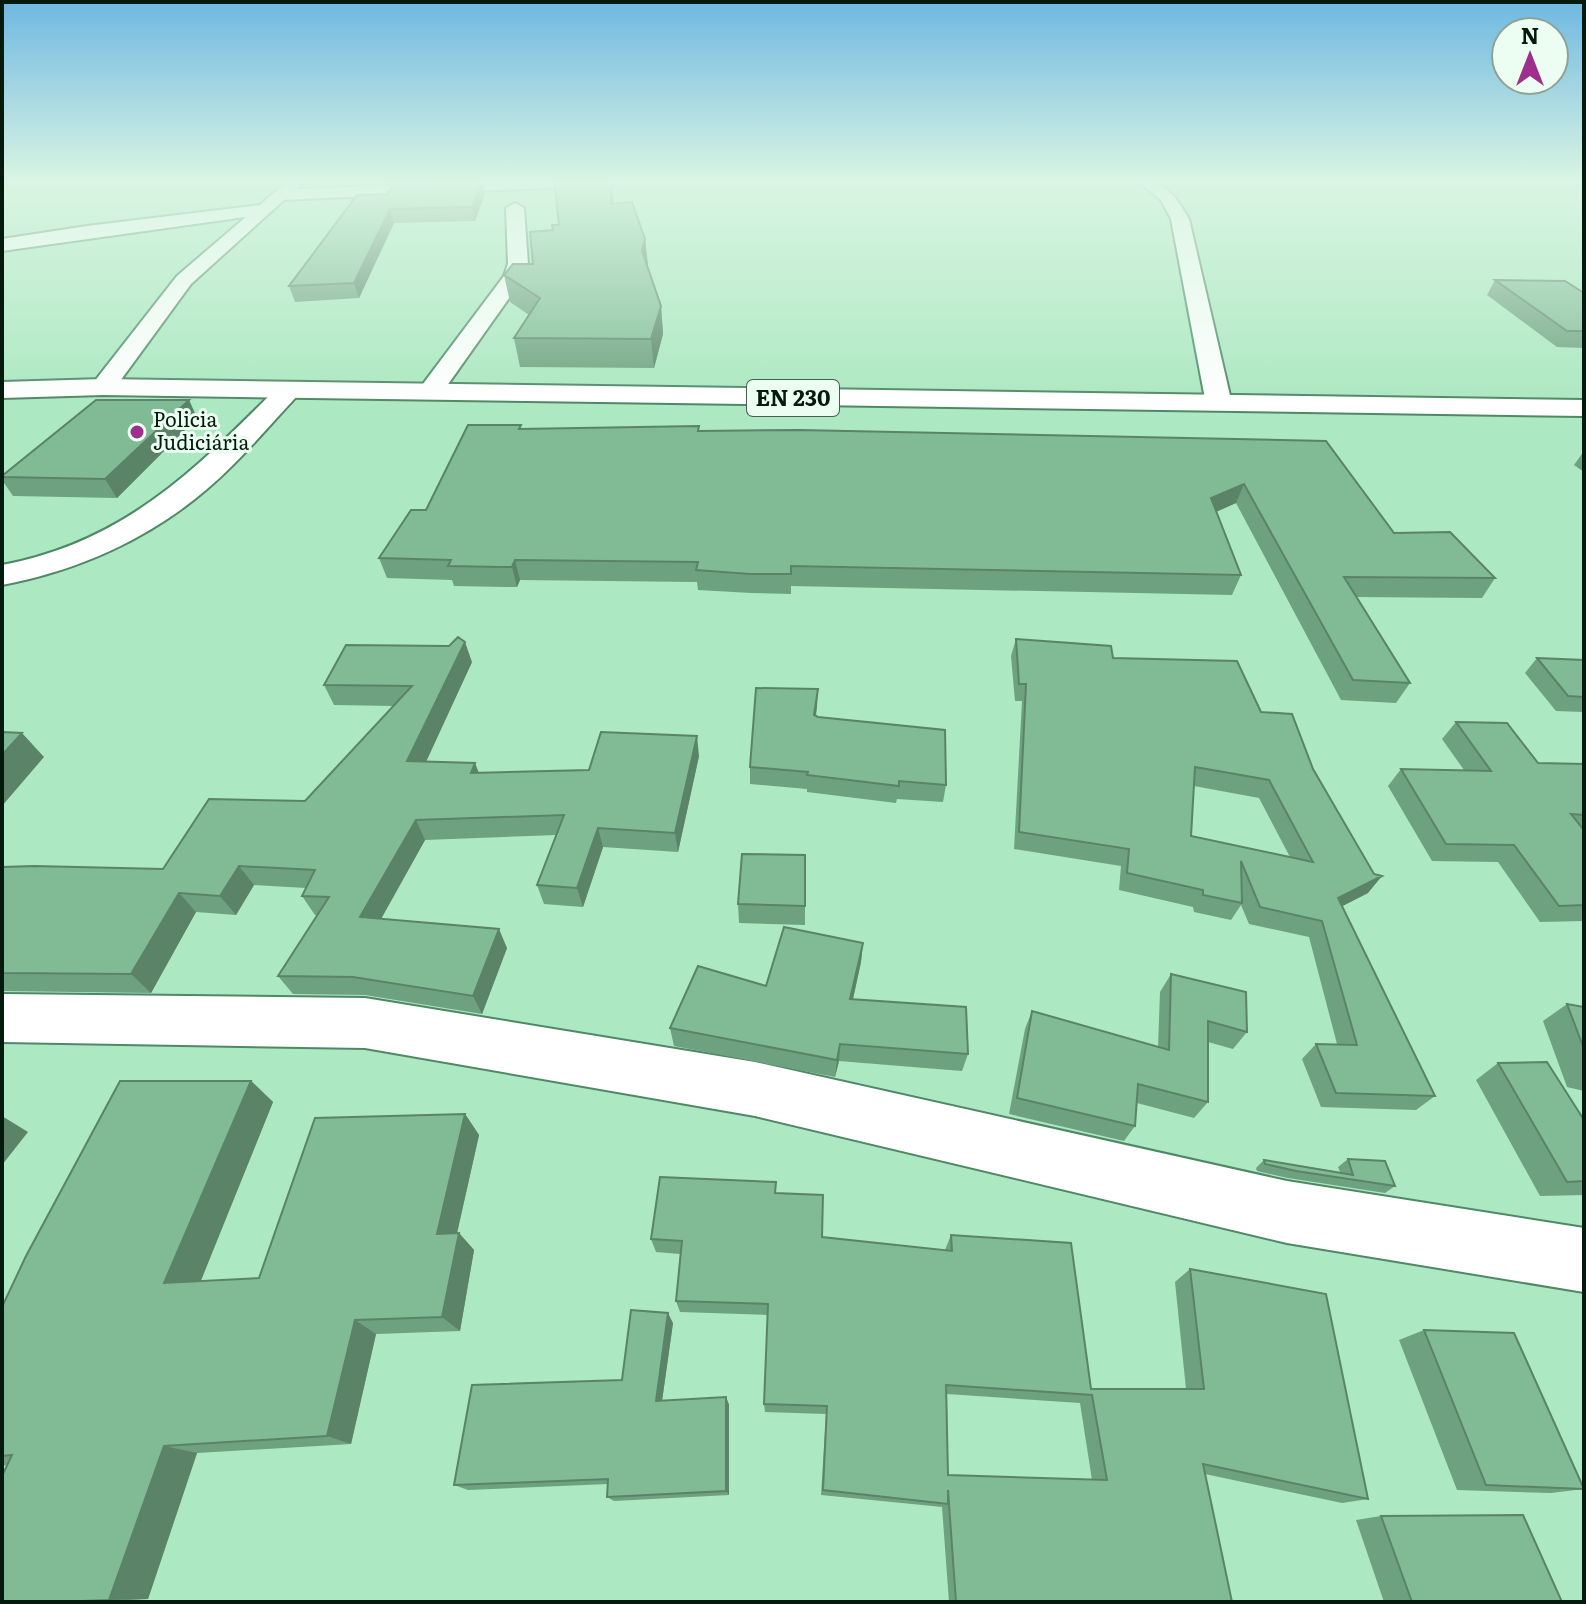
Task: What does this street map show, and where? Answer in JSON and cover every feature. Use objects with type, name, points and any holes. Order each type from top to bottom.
[{"type":"street","points":[[103,387],[184,280],[212,255]]},
{"type":"street","points":[[430,392],[514,277],[518,255]]},
{"type":"street","points":[[1188,255],[1219,404]]},
{"type":"street","name":"EN 230","points":[[2,390],[103,387],[1584,408]]},
{"type":"street","points":[[2,575],[73,555],[138,523],[187,491],[289,390]]},
{"type":"street","points":[[2,1018],[365,1023],[755,1089],[1287,1212],[1584,1260]]},
{"type":"building","points":[[312,255],[368,255],[354,283],[289,286]]},
{"type":"building","points":[[532,255],[643,255],[661,306],[651,339],[514,338],[540,298],[504,275],[513,264],[533,264]]},
{"type":"building","points":[[1495,280],[1565,281],[1584,293],[1584,331],[1567,331]]},
{"type":"building","points":[[96,400],[189,400],[105,479],[2,477],[2,476]]},
{"type":"building","points":[[468,425],[521,425],[519,429],[699,426],[698,431],[799,430],[1326,441],[1394,533],[1450,532],[1495,578],[1344,577],[1410,683],[1353,680],[1244,484],[1211,498],[1241,575],[791,566],[791,574],[750,574],[696,570],[698,562],[515,560],[512,567],[500,567],[448,566],[451,560],[379,558],[411,510],[426,510]]},
{"type":"building","points":[[458,637],[465,642],[407,761],[475,763],[471,773],[589,770],[601,732],[697,736],[675,833],[598,828],[577,888],[537,885],[564,815],[416,820],[360,917],[499,929],[473,996],[353,977],[278,976],[329,897],[302,896],[315,870],[239,866],[220,896],[179,893],[131,974],[2,973],[2,867],[163,869],[209,799],[305,801],[412,686],[324,685],[346,645],[449,646]]},
{"type":"building","points":[[1016,639],[1111,646],[1113,658],[1237,661],[1261,712],[1292,714],[1313,769],[1374,874],[1382,876],[1338,898],[1435,1096],[1336,1093],[1316,1044],[1357,1045],[1322,921],[1260,907],[1241,861],[1242,903],[1203,895],[1203,890],[1127,873],[1129,849],[1019,832],[1026,684],[1019,684]],"holes":[[[1195,767],[1269,780],[1313,862],[1191,836]]]},
{"type":"building","points":[[1537,658],[1584,660],[1584,697],[1568,696]]},
{"type":"building","points":[[756,688],[818,689],[814,715],[818,717],[945,730],[946,785],[899,781],[899,786],[750,767]]},
{"type":"building","points":[[1456,722],[1507,723],[1538,763],[1584,764],[1584,815],[1571,814],[1584,830],[1584,905],[1559,906],[1514,845],[1446,844],[1401,769],[1491,771]]},
{"type":"building","points":[[2,732],[22,733],[2,755]]},
{"type":"building","points":[[742,854],[805,855],[805,906],[738,904]]},
{"type":"building","points":[[784,927],[863,943],[850,999],[966,1007],[968,1054],[840,1044],[837,1060],[670,1028],[698,966],[766,986]]},
{"type":"building","points":[[1171,974],[1246,992],[1247,1032],[1208,1021],[1208,1102],[1138,1084],[1135,1126],[1017,1098],[1032,1011],[1169,1050]]},
{"type":"building","points":[[1567,1004],[1584,1007],[1584,1049]]},
{"type":"building","points":[[1547,1062],[1584,1120],[1584,1181],[1567,1182],[1498,1063]]},
{"type":"building","points":[[120,1081],[251,1081],[164,1283],[259,1278],[315,1118],[465,1114],[437,1234],[459,1233],[442,1317],[355,1320],[327,1436],[164,1446],[109,1600],[2,1602],[2,1476],[12,1455],[2,1456],[2,1307]]},
{"type":"building","points":[[1348,1159],[1385,1161],[1395,1186],[1296,1171],[1265,1164],[1264,1160],[1353,1175]]},
{"type":"building","points":[[660,1177],[776,1182],[775,1193],[823,1195],[822,1237],[952,1251],[951,1235],[1071,1243],[1091,1389],[1204,1389],[1190,1269],[1326,1294],[1368,1499],[1203,1464],[1232,1602],[956,1602],[948,1490],[948,1504],[823,1490],[827,1406],[764,1404],[768,1304],[676,1301],[682,1241],[651,1239]],"holes":[[[946,1385],[1092,1395],[1107,1480],[948,1475]]]},
{"type":"building","points":[[631,1310],[668,1313],[656,1401],[726,1397],[726,1491],[607,1497],[608,1479],[454,1485],[472,1385],[622,1380]]},
{"type":"building","points":[[1424,1330],[1514,1333],[1584,1489],[1486,1485]]},
{"type":"building","points":[[1523,1515],[1562,1602],[1412,1602],[1381,1516]]},
{"type":"place","name":"Policia Judiciária","points":[[137,432]]}]
